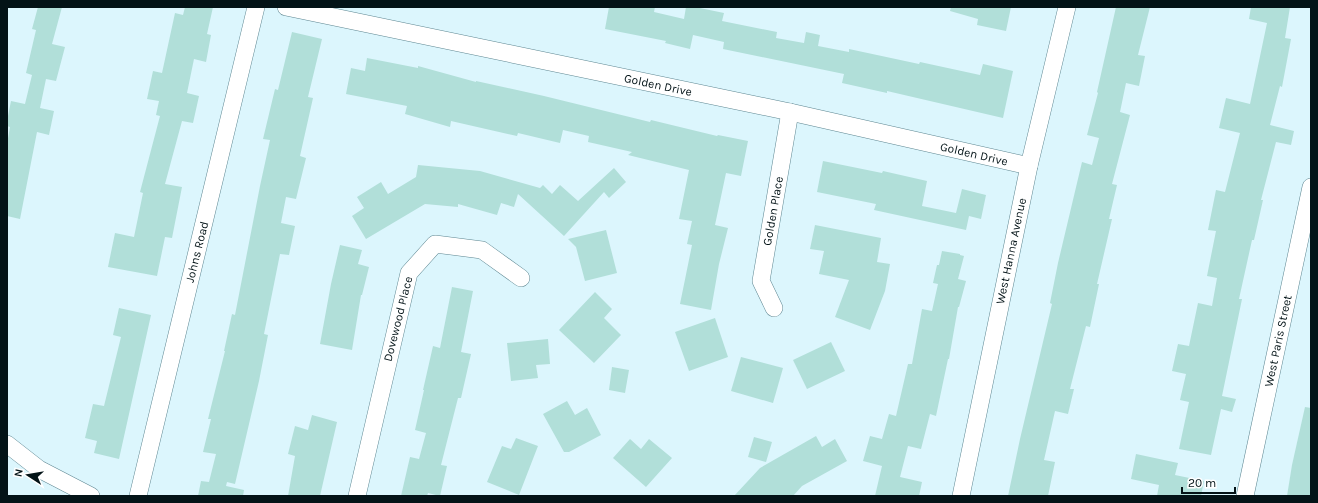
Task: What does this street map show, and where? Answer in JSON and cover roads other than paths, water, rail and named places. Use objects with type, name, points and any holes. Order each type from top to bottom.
[{"type":"street","name":"Johns Road","points":[[138,496],[256,7]]},
{"type":"street","name":"Golden Drive","points":[[286,7],[790,112],[1029,166]]},
{"type":"street","name":"West Hanna Avenue","points":[[961,496],[1029,166],[1068,7]]},
{"type":"street","name":"Golden Place","points":[[774,308],[761,281],[790,112]]},
{"type":"street","name":"West Paris Street","points":[[1245,496],[1311,187]]},
{"type":"street","name":"Dovewood Place","points":[[357,496],[408,273],[435,244],[482,250],[521,278]]},
{"type":"street","points":[[7,444],[39,469],[91,496]]}]
